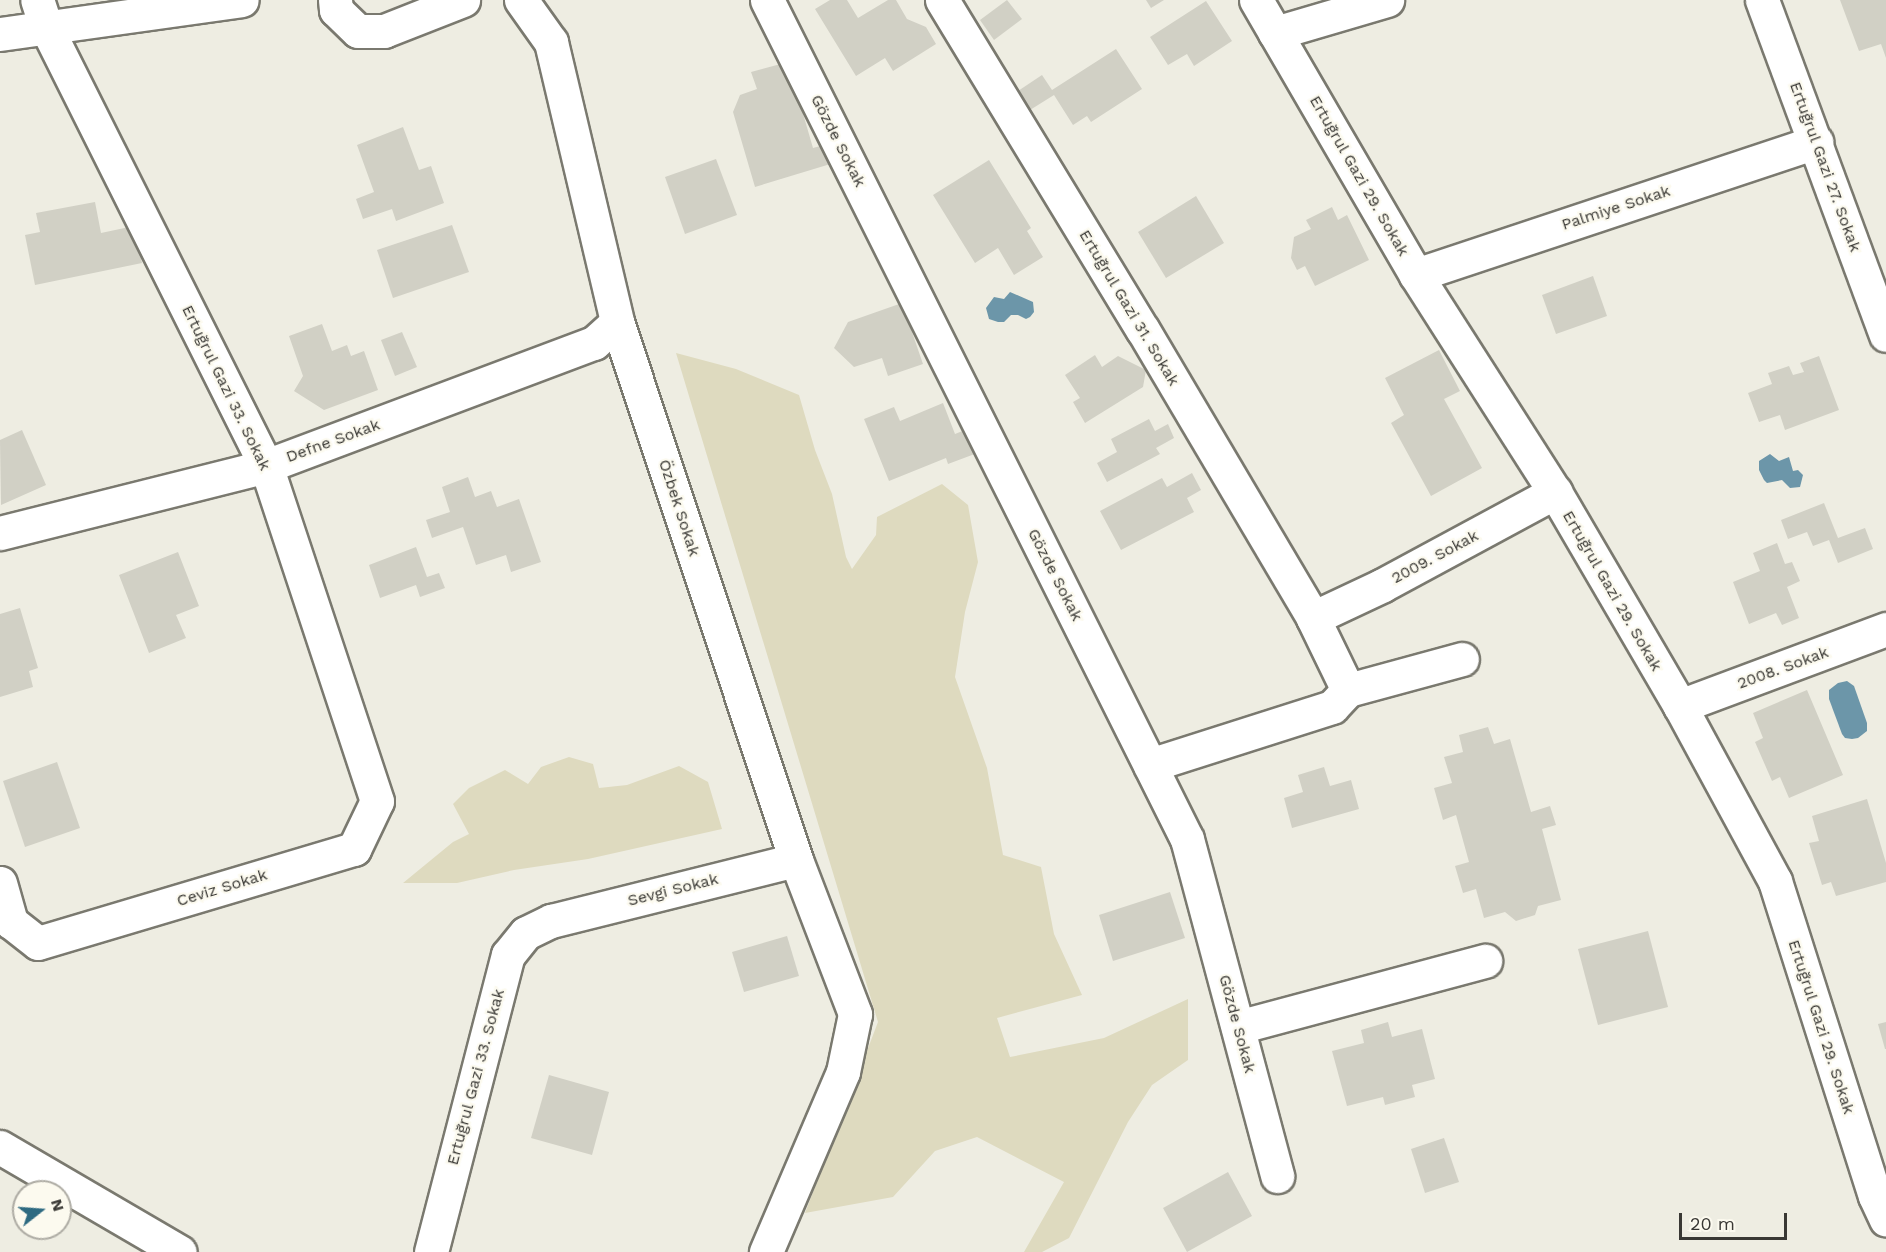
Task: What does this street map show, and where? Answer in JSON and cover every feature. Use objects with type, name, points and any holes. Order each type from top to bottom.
[{"type":"street","points":[[0,34],[41,14],[242,0]]},
{"type":"street","points":[[335,0],[336,10],[358,31],[384,31],[462,0]]},
{"type":"street","name":"Özbek Sokak","points":[[521,0],[550,42],[617,322],[796,860],[855,1014],[843,1072],[766,1252]]},
{"type":"street","name":"Gözde Sokak","points":[[767,0],[1187,839],[1277,1176]]},
{"type":"street","name":"Ertuğrul Gazi 31. Sokak","points":[[942,0],[1137,320],[1313,618],[1348,690]]},
{"type":"street","name":"Ertuğrul Gazi 29. Sokak","points":[[1257,0],[1416,275],[1555,492],[1680,706],[1775,881],[1875,1196],[1886,1220]]},
{"type":"street","points":[[1275,33],[1387,0]]},
{"type":"street","name":"Ertuğrul Gazi 27. Sokak","points":[[1762,0],[1886,335]]},
{"type":"street","name":"Ertuğrul Gazi 33. Sokak","points":[[41,14],[266,466],[377,801]]},
{"type":"street","name":"Palmiye Sokak","points":[[1416,275],[1816,142]]},
{"type":"street","name":"Defne Sokak","points":[[0,533],[266,466],[594,343],[617,322]]},
{"type":"street","name":"2009. Sokak","points":[[1313,618],[1383,585],[1555,492]]},
{"type":"street","name":"2008. Sokak","points":[[1680,706],[1886,629]]},
{"type":"street","points":[[1150,765],[1332,707],[1348,690],[1462,659]]},
{"type":"street","name":"Ceviz Sokak","points":[[0,883],[11,922],[38,943],[354,849],[377,801]]},
{"type":"street","name":"Sevgi Sokak","points":[[551,921],[796,860]]},
{"type":"street","name":"Ertuğrul Gazi 33. Sokak","points":[[431,1252],[508,955],[526,933],[551,921]]},
{"type":"street","points":[[1238,1027],[1485,961]]},
{"type":"street","points":[[0,1147],[180,1252]]},
{"type":"shaded area","points":[[676,353],[736,369],[799,395],[815,450],[832,494],[846,557],[852,569],[876,535],[877,517],[942,484],[968,505],[978,562],[965,612],[955,677],[987,768],[1003,855],[1041,867],[1054,934],[1082,995],[997,1018],[1010,1057],[1104,1038],[1188,999],[1188,1060],[1152,1085],[1128,1122],[1069,1238],[1042,1252],[1024,1252],[1064,1182],[977,1137],[935,1151],[893,1197],[805,1213],[878,1022]]},
{"type":"shaded area","points":[[569,757],[593,764],[599,788],[627,785],[679,766],[708,782],[722,829],[588,859],[514,870],[457,883],[403,883],[453,842],[469,834],[453,804],[469,788],[505,770],[528,784],[541,767]]},
{"type":"water","points":[[1010,292],[1033,302],[1034,312],[1026,319],[1018,315],[1011,315],[1004,322],[989,319],[986,308],[994,297],[1004,299]]},
{"type":"water","points":[[1770,454],[1779,461],[1789,457],[1793,471],[1798,470],[1803,475],[1800,487],[1790,488],[1782,480],[1767,483],[1764,480],[1759,470],[1759,461]]},
{"type":"water","points":[[1847,681],[1854,686],[1867,723],[1867,731],[1858,738],[1852,739],[1845,738],[1842,734],[1829,699],[1829,690],[1838,683]]},
{"type":"building","points":[[830,0],[847,0],[858,18],[888,0],[896,0],[907,19],[926,27],[936,44],[893,71],[885,58],[856,76],[815,9]]},
{"type":"building","points":[[1007,0],[1022,19],[994,40],[980,20]]},
{"type":"building","points":[[1146,0],[1164,0],[1151,8]]},
{"type":"building","points":[[1840,0],[1886,0],[1886,58],[1881,44],[1859,51]]},
{"type":"building","points":[[1206,1],[1232,41],[1194,66],[1187,54],[1168,65],[1150,37]]},
{"type":"building","points":[[1116,49],[1142,89],[1091,122],[1087,116],[1073,125],[1054,95],[1030,110],[1018,91],[1042,75],[1052,90]]},
{"type":"building","points":[[788,62],[813,148],[831,143],[837,162],[755,187],[733,112],[740,95],[757,89],[751,72]]},
{"type":"building","points":[[403,127],[419,170],[431,166],[444,203],[396,221],[392,209],[363,219],[356,199],[374,192],[357,145]]},
{"type":"building","points":[[716,159],[737,215],[685,234],[665,177]]},
{"type":"building","points":[[989,160],[1031,228],[1027,231],[1043,257],[1014,275],[998,248],[975,263],[933,195]]},
{"type":"building","points":[[1196,196],[1224,243],[1166,278],[1138,232]]},
{"type":"building","points":[[95,202],[101,233],[134,226],[142,263],[35,285],[25,235],[40,232],[36,213]]},
{"type":"building","points":[[1332,207],[1338,220],[1347,215],[1369,260],[1315,286],[1305,266],[1297,270],[1291,258],[1294,237],[1311,229],[1306,220]]},
{"type":"building","points":[[452,225],[469,272],[393,298],[377,250]]},
{"type":"building","points":[[1593,276],[1607,316],[1556,334],[1542,295]]},
{"type":"building","points":[[902,303],[923,364],[888,376],[882,358],[854,367],[834,348],[848,322]]},
{"type":"building","points":[[322,324],[332,351],[347,345],[351,356],[364,351],[378,390],[324,410],[294,391],[303,376],[289,336]]},
{"type":"building","points":[[402,332],[417,367],[395,376],[381,340]]},
{"type":"building","points":[[1439,350],[1460,391],[1444,399],[1482,468],[1431,496],[1391,423],[1404,415],[1385,378]]},
{"type":"building","points":[[1095,355],[1102,367],[1118,356],[1146,370],[1143,387],[1085,423],[1073,402],[1080,398],[1065,375]]},
{"type":"building","points":[[1819,356],[1839,410],[1785,430],[1780,415],[1759,422],[1748,393],[1772,384],[1768,373],[1789,366],[1793,375],[1804,372],[1800,363]]},
{"type":"building","points":[[943,403],[955,434],[970,428],[980,452],[948,464],[946,458],[889,481],[864,419],[894,407],[900,421]]},
{"type":"building","points":[[1149,419],[1155,431],[1168,424],[1174,438],[1156,448],[1160,454],[1107,482],[1097,463],[1117,452],[1111,439]]},
{"type":"building","points":[[22,430],[46,485],[1,505],[0,440]]},
{"type":"building","points":[[1192,473],[1201,490],[1187,498],[1194,512],[1121,550],[1100,511],[1162,478],[1167,487]]},
{"type":"building","points":[[468,477],[475,497],[491,491],[497,507],[519,499],[541,562],[511,572],[506,555],[476,565],[463,527],[432,538],[426,520],[450,512],[442,487]]},
{"type":"building","points":[[1824,503],[1838,538],[1865,528],[1873,549],[1838,563],[1829,540],[1813,546],[1807,532],[1788,539],[1781,520]]},
{"type":"building","points":[[1777,543],[1785,564],[1792,562],[1800,581],[1787,587],[1799,618],[1782,625],[1776,613],[1749,624],[1733,582],[1760,571],[1753,553]]},
{"type":"building","points":[[416,547],[427,577],[439,573],[445,588],[420,597],[416,585],[380,598],[369,565]]},
{"type":"building","points":[[178,552],[199,606],[176,615],[186,638],[149,653],[119,575]]},
{"type":"building","points":[[20,608],[38,668],[29,671],[33,687],[0,697],[0,614]]},
{"type":"building","points":[[1807,690],[1843,775],[1789,798],[1780,777],[1772,781],[1755,742],[1763,738],[1753,713]]},
{"type":"building","points":[[1488,727],[1494,744],[1510,739],[1531,812],[1550,806],[1556,825],[1542,829],[1561,900],[1538,906],[1535,915],[1516,921],[1505,912],[1484,918],[1476,889],[1463,893],[1455,866],[1469,862],[1456,815],[1443,820],[1434,788],[1452,783],[1444,757],[1463,752],[1459,735]]},
{"type":"building","points":[[57,762],[80,828],[25,847],[3,781]]},
{"type":"building","points":[[1324,767],[1330,786],[1351,780],[1359,809],[1292,828],[1284,798],[1303,792],[1298,775]]},
{"type":"building","points":[[1867,799],[1886,863],[1886,882],[1836,896],[1831,882],[1822,885],[1809,843],[1819,841],[1812,816]]},
{"type":"building","points":[[1170,892],[1185,938],[1113,961],[1099,915]]},
{"type":"building","points":[[1648,931],[1668,1007],[1598,1025],[1578,949]]},
{"type":"building","points":[[787,936],[799,976],[744,992],[732,952]]},
{"type":"building","points":[[1388,1022],[1392,1037],[1422,1029],[1435,1079],[1412,1085],[1415,1097],[1385,1105],[1383,1097],[1347,1106],[1332,1051],[1364,1043],[1361,1030]]},
{"type":"building","points":[[1886,1022],[1886,1049],[1885,1049],[1878,1024]]},
{"type":"building","points":[[549,1075],[609,1092],[592,1155],[531,1138]]},
{"type":"building","points":[[1444,1138],[1459,1182],[1425,1193],[1411,1149]]},
{"type":"building","points":[[1228,1172],[1252,1216],[1187,1252],[1163,1208]]}]
